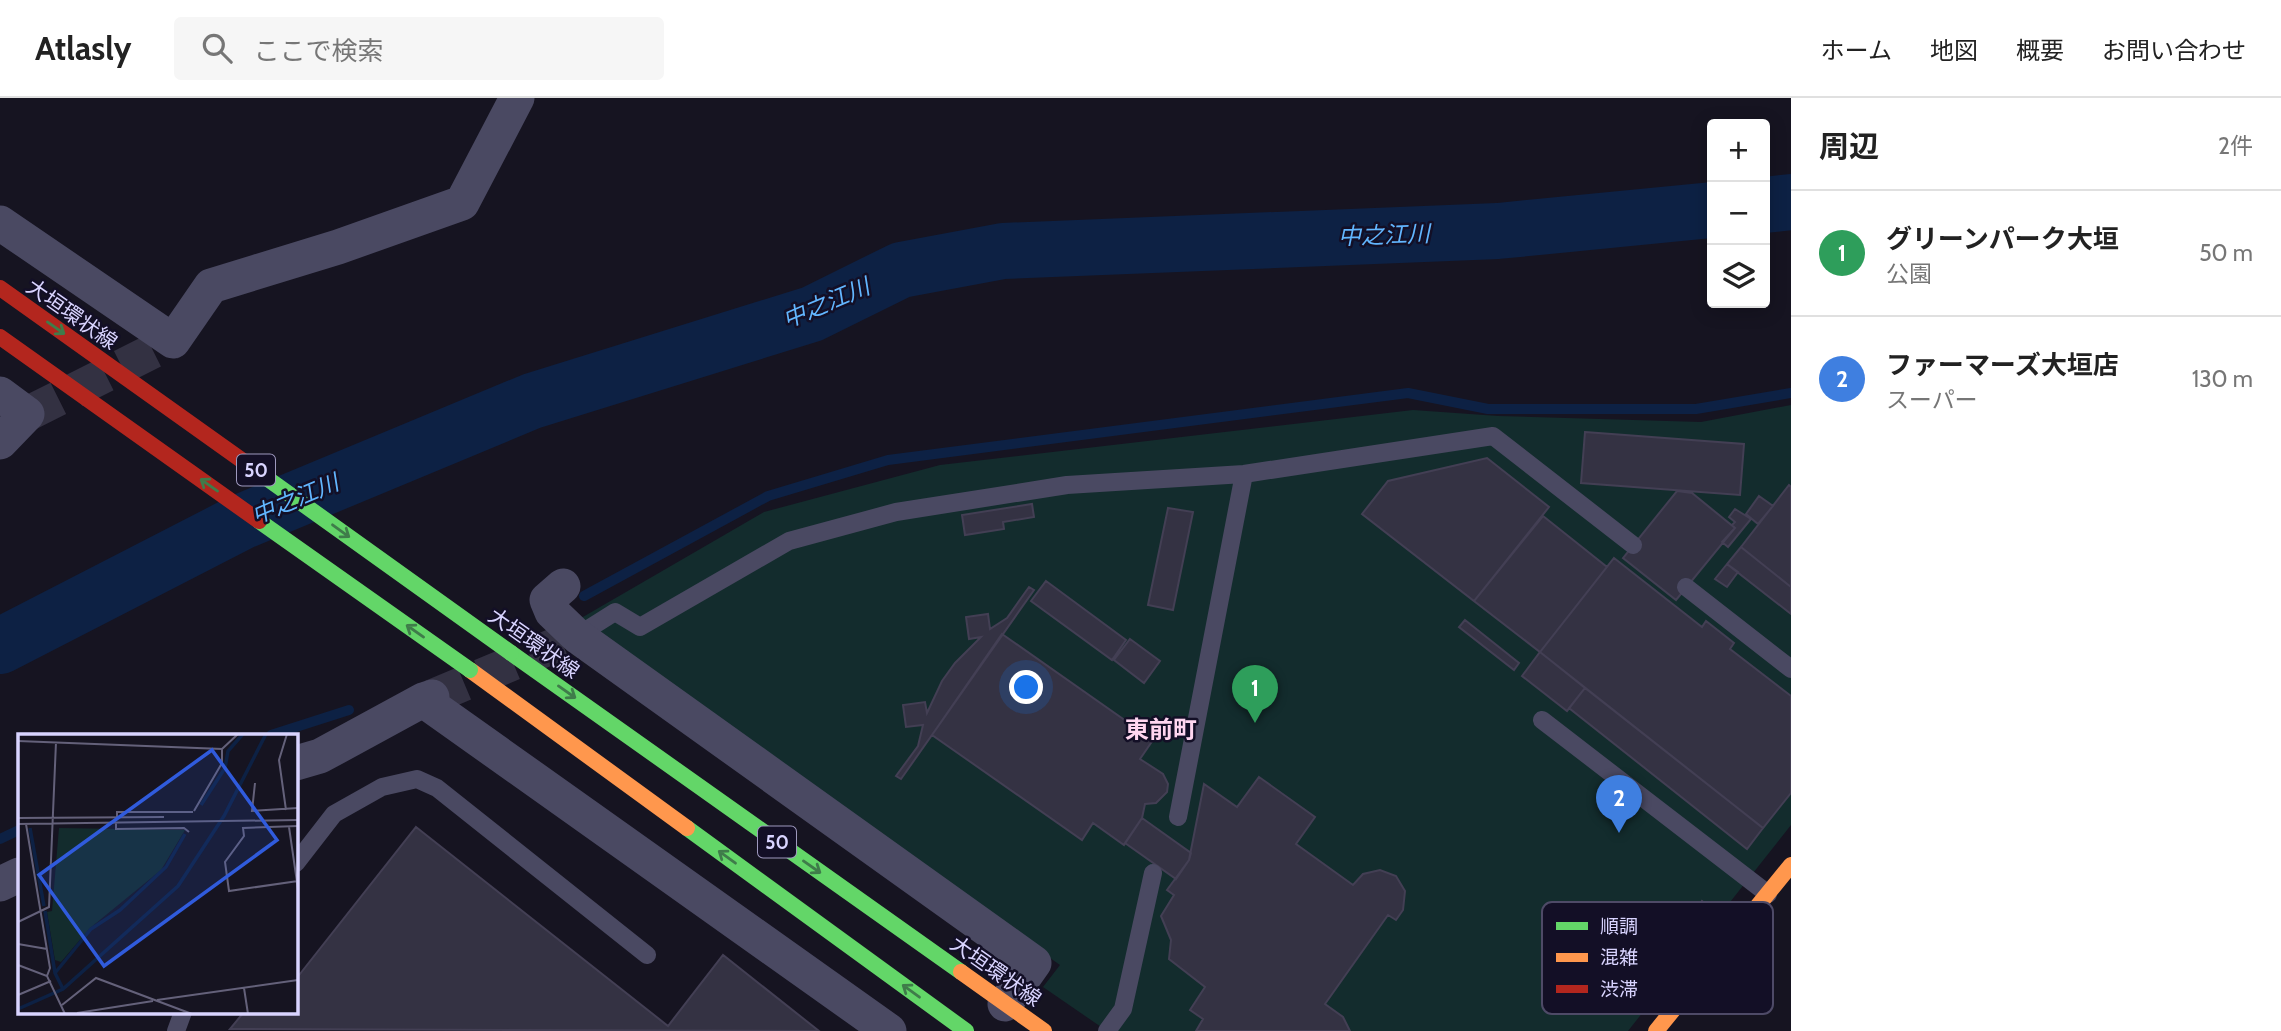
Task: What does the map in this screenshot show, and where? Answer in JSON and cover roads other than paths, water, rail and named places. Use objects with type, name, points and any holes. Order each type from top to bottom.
[{"type":"main road","name":"大垣環状線","points":[[0,288],[1044,1031]]},
{"type":"main road","name":"50","points":[[0,337],[470,670],[966,1031]]},
{"type":"main road","points":[[1761,902],[1791,865]]},
{"type":"main road","points":[[1656,1031],[1670,1014]]},
{"type":"street","points":[[0,223],[173,341],[211,286],[338,247],[462,203],[517,98]]},
{"type":"street","points":[[0,394],[27,414],[0,442]]},
{"type":"street","points":[[563,586],[547,600],[552,612],[577,636],[1034,963],[1005,1004]]},
{"type":"street","points":[[298,762],[320,756],[428,699],[889,1031]]},
{"type":"street","points":[[0,884],[18,875]]},
{"type":"lane","points":[[577,636],[615,612],[639,627],[789,541],[895,512],[1067,485],[1244,474],[1493,436],[1633,545]]},
{"type":"lane","points":[[1178,817],[1244,474]]},
{"type":"lane","points":[[1686,587],[1791,669]]},
{"type":"lane","points":[[1542,720],[1768,894]]},
{"type":"lane","points":[[298,860],[334,814],[382,787],[417,779],[437,788],[647,955]]},
{"type":"lane","points":[[1107,1031],[1123,1009],[1153,873]]},
{"type":"lane","points":[[176,1031],[182,1014]]},
{"type":"waterway","name":"中之江川","points":[[1770,204],[1791,202]]},
{"type":"waterway","name":"中之江川","points":[[0,646],[241,522],[532,401],[812,314],[901,270],[1003,251],[1498,231],[1707,210]]},
{"type":"waterway","points":[[584,596],[768,496],[888,460],[1408,393],[1488,409],[1696,409],[1791,393]]},
{"type":"waterway","points":[[274,734],[349,710]]},
{"type":"waterway","points":[[0,839],[18,830]]},
{"type":"tunnel","points":[[27,414],[173,341]]},
{"type":"tunnel","points":[[432,697],[577,636]]},
{"type":"place","name":"グリーンパーク大垣","points":[[1255,723]]},
{"type":"place","name":"ファーマーズ大垣店","points":[[1619,833]]},
{"type":"district","name":"東前町","points":[[1161,729]]}]
